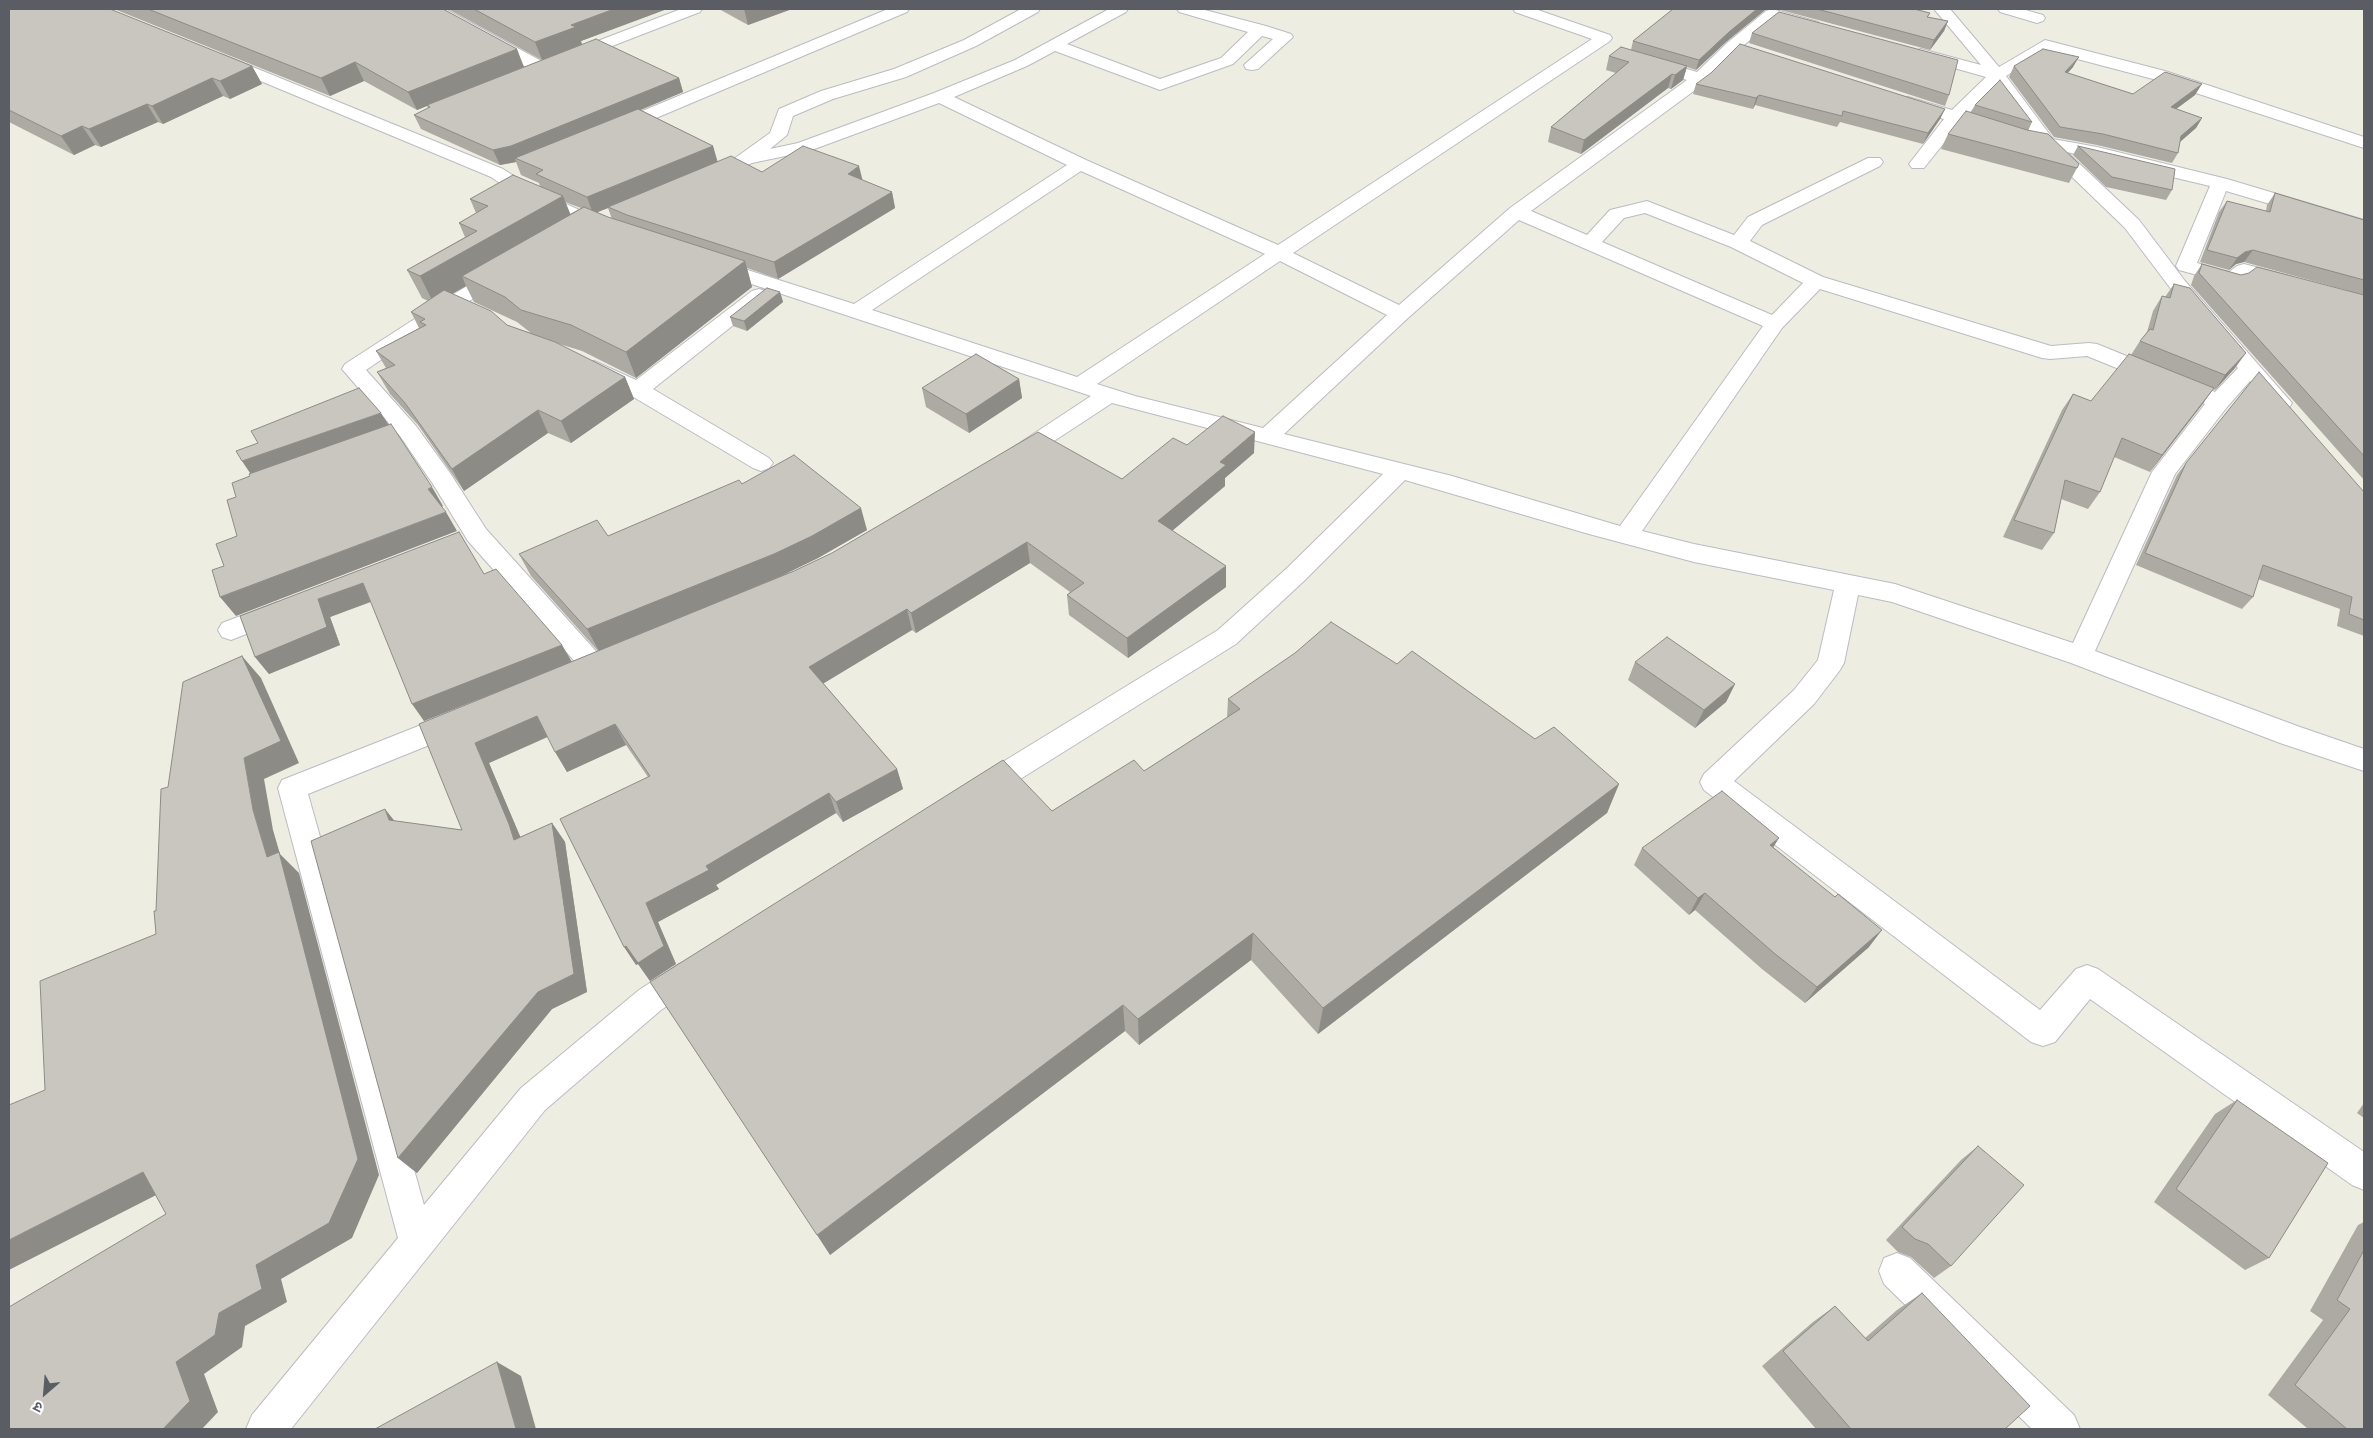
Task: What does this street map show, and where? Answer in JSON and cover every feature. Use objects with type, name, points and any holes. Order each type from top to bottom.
[{"type":"street","points":[[434,9],[541,68]]},
{"type":"street","points":[[605,133],[901,9]]},
{"type":"street","points":[[742,162],[778,135],[785,113],[827,94],[900,73],[970,42],[1032,9]]},
{"type":"street","points":[[689,183],[742,162],[803,147],[940,98],[1020,63],[1120,9]]},
{"type":"street","points":[[1185,9],[1285,36],[1252,65]]},
{"type":"street","points":[[1213,16],[1227,9]]},
{"type":"street","points":[[1942,9],[1997,75],[2047,142],[2132,224],[2178,285],[2294,419]]},
{"type":"street","points":[[2006,9],[2037,18]]},
{"type":"street","points":[[524,75],[684,10]]},
{"type":"street","points":[[1080,385],[1604,38],[1529,10]]},
{"type":"street","points":[[1268,436],[1400,314],[1517,212],[1700,78],[1733,46],[1772,14],[1828,29]]},
{"type":"street","points":[[1054,45],[1160,85],[1227,61],[1260,30]]},
{"type":"street","points":[[1918,164],[1955,117],[1997,75],[2045,44],[2159,75],[2364,143]]},
{"type":"street","points":[[1591,46],[1609,52]]},
{"type":"street","points":[[1733,46],[1751,52]]},
{"type":"street","points":[[199,50],[401,126],[506,171],[530,195],[601,219],[625,237]]},
{"type":"street","points":[[1904,50],[1997,75]]},
{"type":"street","points":[[1636,60],[1700,78]]},
{"type":"street","points":[[1890,96],[2026,139],[2047,142],[2220,183],[2364,226]]},
{"type":"street","points":[[940,98],[1080,164],[1279,253],[1400,314]]},
{"type":"street","points":[[1738,243],[1755,221],[1874,162]]},
{"type":"street","points":[[856,312],[1080,164]]},
{"type":"street","points":[[2178,285],[2220,183]]},
{"type":"street","points":[[1590,243],[1617,214],[1646,206],[1738,243],[1816,281],[2050,353],[2088,349],[2219,402]]},
{"type":"street","points":[[1517,212],[1775,324]]},
{"type":"street","points":[[566,238],[601,219]]},
{"type":"street","points":[[689,258],[1109,395],[1400,471],[1694,553],[1895,593],[2080,656],[2290,735],[2364,760]]},
{"type":"street","points":[[523,262],[454,302],[353,369],[399,434],[442,479],[468,539],[594,666]]},
{"type":"street","points":[[2186,266],[2233,279],[2244,270],[2302,286]]},
{"type":"street","points":[[1626,535],[1775,324],[1816,281]]},
{"type":"street","points":[[638,390],[772,284]]},
{"type":"street","points":[[454,302],[478,313]]},
{"type":"street","points":[[573,358],[638,390],[761,463]]},
{"type":"street","points":[[2080,656],[2164,472],[2219,402],[2250,368]]},
{"type":"street","points":[[996,468],[1109,395]]},
{"type":"street","points":[[955,806],[1226,637],[1294,576],[1400,471]]},
{"type":"street","points":[[1848,584],[1831,663],[1804,697],[1714,782],[2043,1032],[2087,980],[2364,1173]]},
{"type":"street","points":[[231,630],[304,602]]},
{"type":"street","points":[[567,677],[621,655]]},
{"type":"street","points":[[417,1244],[292,788],[484,710]]},
{"type":"street","points":[[266,1429],[533,1099],[650,1000],[714,958]]},
{"type":"street","points":[[1897,1271],[2060,1429]]},
{"type":"building","points":[[9,9],[110,9],[252,66],[220,81],[212,78],[152,106],[147,104],[89,129],[82,126],[61,136],[9,110]]},
{"type":"building","points":[[148,9],[443,9],[517,49],[408,92],[355,62],[321,78]]},
{"type":"building","points":[[474,9],[614,9],[571,25],[576,27],[535,42]]},
{"type":"building","points":[[1673,9],[1757,9],[1699,60],[1633,41]]},
{"type":"building","points":[[1817,9],[1914,9],[1930,13],[1927,17],[1948,21],[1934,40]]},
{"type":"building","points":[[1779,12],[1958,60],[1949,95],[1752,33]]},
{"type":"building","points":[[596,39],[679,78],[511,146],[493,150],[414,115],[430,107],[427,105]]},
{"type":"building","points":[[1740,44],[1945,109],[1928,133],[1843,111],[1842,116],[1759,95],[1756,98],[1696,84],[1711,73]]},
{"type":"building","points":[[1621,47],[1687,66],[1675,75],[1672,74],[1584,140],[1551,127],[1629,62],[1609,56]]},
{"type":"building","points":[[2043,49],[2079,57],[2065,72],[2133,94],[2165,72],[2202,84],[2171,107],[2202,118],[2181,136],[2178,153],[2103,134],[2060,127],[2014,66]]},
{"type":"building","points":[[2000,80],[2032,122],[1975,105]]},
{"type":"building","points":[[638,109],[713,146],[587,197],[536,174],[543,170],[515,158]]},
{"type":"building","points":[[1966,111],[2027,130],[2048,134],[2079,164],[2077,168],[1948,134]]},
{"type":"building","points":[[803,146],[859,166],[848,174],[892,192],[774,262],[627,215],[608,207],[731,156],[762,172]]},
{"type":"building","points":[[2078,146],[2175,169],[2172,190],[2112,177]]},
{"type":"building","points":[[513,175],[563,196],[420,276],[407,270],[477,231],[459,223],[488,206],[470,199]]},
{"type":"building","points":[[2275,193],[2364,220],[2364,280],[2253,250],[2245,252],[2237,258],[2207,250],[2227,201],[2270,212]]},
{"type":"building","points":[[584,207],[608,217],[745,261],[626,352],[571,325],[521,310],[505,297],[462,276]]},
{"type":"building","points":[[2202,264],[2241,275],[2249,273],[2257,267],[2364,295],[2364,456],[2199,273]]},
{"type":"building","points":[[2174,284],[2190,288],[2246,353],[2225,375],[2140,341],[2150,329],[2153,330],[2162,296],[2170,298]]},
{"type":"building","points":[[767,288],[780,292],[744,321],[730,317]]},
{"type":"building","points":[[444,290],[491,311],[507,325],[555,342],[625,377],[561,421],[538,410],[452,469],[405,403],[377,372],[395,365],[376,351],[426,325],[420,322],[425,319],[411,312]]},
{"type":"building","points":[[976,354],[1019,379],[966,414],[922,388]]},
{"type":"building","points":[[2129,354],[2214,388],[2162,455],[2122,438],[2100,492],[2065,480],[2054,533],[2014,520],[2073,394],[2091,401]]},
{"type":"building","points":[[2259,372],[2364,492],[2364,620],[2349,614],[2352,597],[2263,565],[2253,597],[2145,553],[2186,463]]},
{"type":"building","points":[[359,388],[381,413],[242,461],[236,451],[258,443],[251,431]]},
{"type":"building","points":[[1223,416],[1255,432],[1220,462],[1226,465],[1158,521],[1226,566],[1127,638],[1067,595],[1084,583],[1027,542],[911,613],[907,609],[809,667],[897,769],[836,802],[829,793],[706,866],[709,870],[646,903],[664,946],[638,963],[626,946],[624,947],[560,819],[650,776],[615,724],[555,752],[537,716],[475,743],[514,840],[552,823],[574,974],[538,992],[398,1158],[311,841],[385,809],[389,820],[462,830],[419,724],[794,571],[832,553],[1038,432],[1122,479],[1173,438],[1187,445]]},
{"type":"building","points":[[391,424],[432,487],[428,489],[446,512],[220,597],[212,570],[224,566],[216,544],[237,536],[227,500],[236,497],[232,483],[250,476],[249,474]]},
{"type":"building","points":[[794,455],[861,508],[812,536],[774,554],[587,629],[519,554],[597,520],[608,536],[739,480],[742,484]]},
{"type":"building","points":[[459,532],[484,574],[496,569],[562,645],[412,704],[363,583],[318,599],[327,627],[255,657],[240,616]]},
{"type":"building","points":[[1331,622],[1397,664],[1412,651],[1535,739],[1554,727],[1619,784],[1323,1008],[1253,933],[1138,1019],[1123,1005],[817,1235],[650,982],[1003,760],[1052,811],[1134,760],[1144,771],[1240,709],[1228,699],[1295,653]]},
{"type":"building","points":[[1667,637],[1735,684],[1704,710],[1635,662]]},
{"type":"building","points":[[242,656],[281,741],[244,758],[253,810],[267,857],[279,852],[358,1159],[329,1223],[256,1265],[262,1289],[219,1313],[215,1335],[176,1362],[190,1401],[163,1429],[9,1429],[9,1307],[166,1214],[143,1172],[9,1240],[9,1105],[45,1090],[40,981],[156,934],[154,911],[156,911],[161,789],[168,787],[183,682]]},
{"type":"building","points":[[1722,791],[1779,838],[1770,845],[1835,897],[1838,894],[1882,930],[1817,987],[1774,953],[1705,893],[1698,898],[1642,848]]},
{"type":"building","points":[[2237,1100],[2328,1163],[2269,1258],[2176,1189]]},
{"type":"building","points":[[1978,1146],[2024,1185],[1951,1266],[1928,1244],[1915,1239],[1902,1227]]},
{"type":"building","points":[[2364,1250],[2364,1429],[2347,1429],[2295,1385],[2350,1309],[2337,1300]]},
{"type":"building","points":[[1922,1293],[2030,1406],[2005,1429],[1851,1429],[1783,1351],[1835,1306],[1868,1341]]},
{"type":"building","points":[[497,1362],[516,1429],[375,1429]]}]
